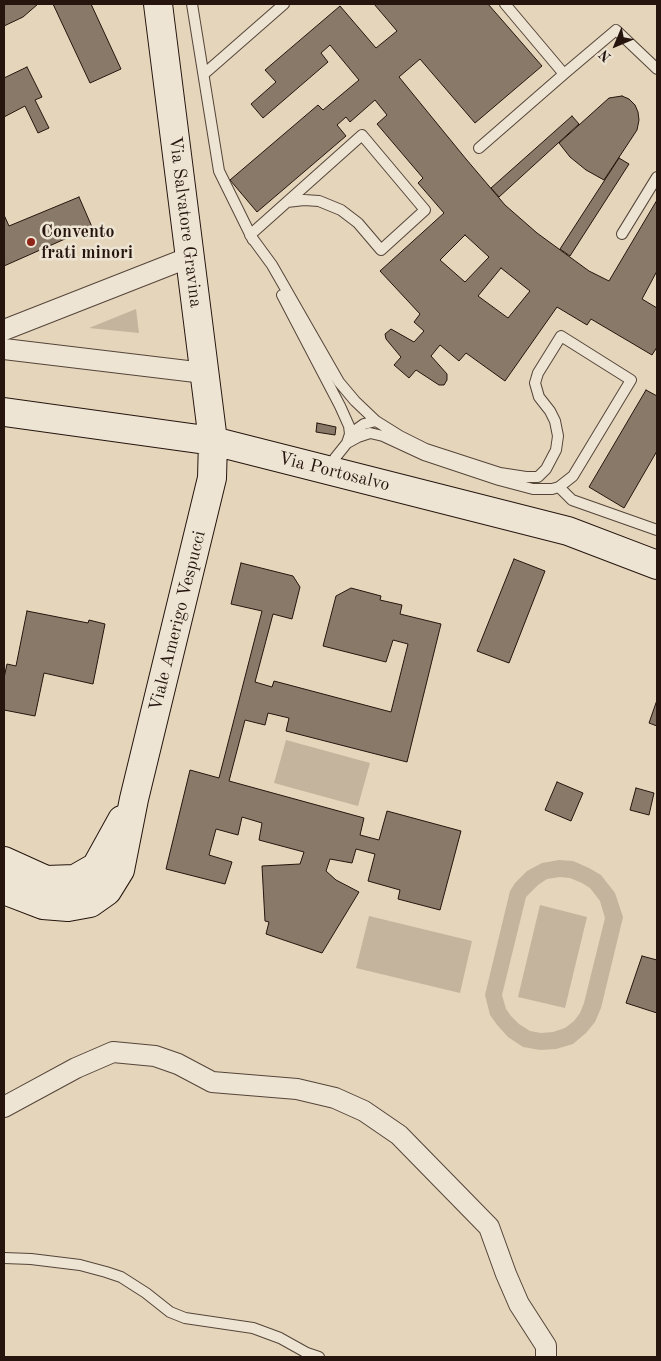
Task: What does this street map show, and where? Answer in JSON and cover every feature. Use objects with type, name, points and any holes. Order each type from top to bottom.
[{"type":"main road","name":"Via Salvatore Gravina","points":[[158,4],[213,441]]},
{"type":"main road","name":"Via Portosalvo","points":[[4,412],[213,441],[568,531],[657,565]]},
{"type":"main road","name":"Viale Amerigo Vespucci","points":[[134,799],[212,478],[213,441]]},
{"type":"main road","points":[[4,861],[46,880],[74,879],[96,867],[134,799]]},
{"type":"main road","points":[[4,890],[43,905],[68,907],[90,903],[107,891],[120,870],[134,799]]},
{"type":"street","points":[[4,330],[190,256]]},
{"type":"street","points":[[4,349],[204,373]]},
{"type":"street","points":[[4,1108],[76,1068],[112,1052],[155,1056],[178,1064],[212,1082],[297,1089],[335,1098],[364,1111],[399,1134],[489,1227],[519,1304],[546,1346],[546,1357]]},
{"type":"lane","points":[[192,4],[219,171],[250,235],[340,406],[349,426],[348,439]]},
{"type":"lane","points":[[204,74],[284,4]]},
{"type":"lane","points":[[505,4],[564,74]]},
{"type":"lane","points":[[479,148],[616,30],[657,69]]},
{"type":"lane","points":[[250,235],[362,135],[425,210],[381,250],[358,223],[341,210],[319,202],[304,200],[287,202]]},
{"type":"lane","points":[[622,234],[657,177]]},
{"type":"lane","points":[[250,235],[272,265],[339,382],[376,421],[426,449],[500,473],[538,477],[546,469],[556,450],[558,436],[555,422],[550,411],[539,398],[535,382],[561,336],[632,380],[572,476],[552,490],[525,487],[424,455],[383,436],[370,433],[348,439]]},
{"type":"lane","points":[[329,470],[348,439],[364,424],[376,421]]},
{"type":"lane","points":[[558,487],[572,500],[657,530]]},
{"type":"lane","points":[[4,1258],[80,1265],[106,1272],[121,1277],[146,1293],[170,1312],[185,1318],[253,1328],[280,1338],[318,1357]]},
{"type":"shaded area","points":[[136,309],[139,333],[89,328]]},
{"type":"shaded area","points":[[286,740],[370,763],[358,806],[274,783]]},
{"type":"shaded area","points":[[559,860],[573,861],[601,875],[615,893],[623,917],[601,1008],[595,1022],[573,1044],[556,1049],[540,1050],[523,1047],[508,1037],[490,1015],[485,995],[510,891],[527,871],[542,863]],"holes":[[[570,878],[590,888],[600,901],[605,918],[584,1003],[574,1021],[565,1028],[553,1032],[541,1033],[530,1031],[511,1016],[506,1009],[502,995],[526,897],[547,879]]]},
{"type":"shaded area","points":[[540,905],[587,917],[565,1008],[518,997]]},
{"type":"shaded area","points":[[369,916],[472,941],[460,993],[356,968]]},
{"type":"building","points":[[4,4],[38,4],[23,17],[4,26]]},
{"type":"building","points":[[53,4],[91,4],[121,69],[90,83]]},
{"type":"building","points":[[374,4],[488,4],[542,66],[475,123],[420,59],[399,77],[505,205],[537,233],[589,271],[609,281],[657,200],[657,271],[642,299],[657,308],[657,347],[652,355],[591,319],[587,325],[557,307],[505,381],[466,353],[459,361],[440,345],[431,356],[447,374],[447,380],[444,385],[439,385],[416,370],[409,378],[394,365],[401,357],[386,339],[385,334],[391,329],[414,342],[424,331],[414,322],[420,314],[380,271],[444,213],[418,183],[423,178],[377,124],[387,115],[375,100],[350,122],[346,117],[337,125],[346,136],[257,212],[230,180],[318,105],[323,110],[359,80],[330,45],[321,53],[328,62],[263,118],[251,104],[276,82],[265,70],[340,6],[376,48],[397,31]],"holes":[[[465,235],[489,257],[465,282],[440,260]],[[501,268],[530,291],[508,318],[478,296]]]},
{"type":"building","points":[[27,67],[42,97],[35,100],[49,128],[38,133],[25,106],[4,117],[4,78]]},
{"type":"building","points":[[622,96],[629,99],[635,105],[639,120],[637,130],[604,180],[586,170],[570,157],[559,143],[609,98]]},
{"type":"building","points":[[572,116],[579,124],[499,197],[491,188]]},
{"type":"building","points":[[619,158],[629,164],[570,256],[560,249]]},
{"type":"building","name":"Convento frati minori","points":[[79,197],[92,227],[4,266],[4,215],[9,226]]},
{"type":"building","points":[[646,390],[657,396],[657,451],[624,508],[589,487]]},
{"type":"building","points":[[317,423],[336,427],[335,435],[316,432]]},
{"type":"building","points":[[514,559],[545,571],[509,663],[477,651]]},
{"type":"building","points":[[241,563],[293,576],[300,587],[292,619],[273,614],[255,682],[272,687],[274,681],[391,712],[408,644],[393,640],[386,662],[323,646],[336,596],[351,588],[381,596],[380,600],[402,605],[400,614],[441,624],[407,762],[286,731],[289,718],[268,713],[265,725],[245,720],[229,781],[364,818],[360,835],[379,840],[387,811],[461,831],[440,910],[398,899],[400,890],[368,881],[375,854],[356,849],[352,863],[330,859],[326,871],[336,880],[359,892],[322,953],[266,934],[269,922],[265,921],[262,866],[300,864],[304,852],[259,840],[262,823],[242,817],[238,835],[216,829],[209,855],[232,862],[225,884],[166,869],[190,770],[219,778],[262,611],[231,604]]},
{"type":"building","points":[[27,611],[88,623],[89,620],[105,624],[93,684],[44,673],[35,716],[4,710],[4,678],[7,664],[16,666]]},
{"type":"building","points":[[657,700],[657,726],[649,723]]},
{"type":"building","points":[[557,782],[583,793],[571,821],[545,810]]},
{"type":"building","points":[[636,788],[654,793],[649,815],[630,810]]},
{"type":"building","points":[[642,956],[657,960],[657,1013],[626,1003]]},
{"type":"place","name":"Convento frati minori","points":[[31,242]]}]
